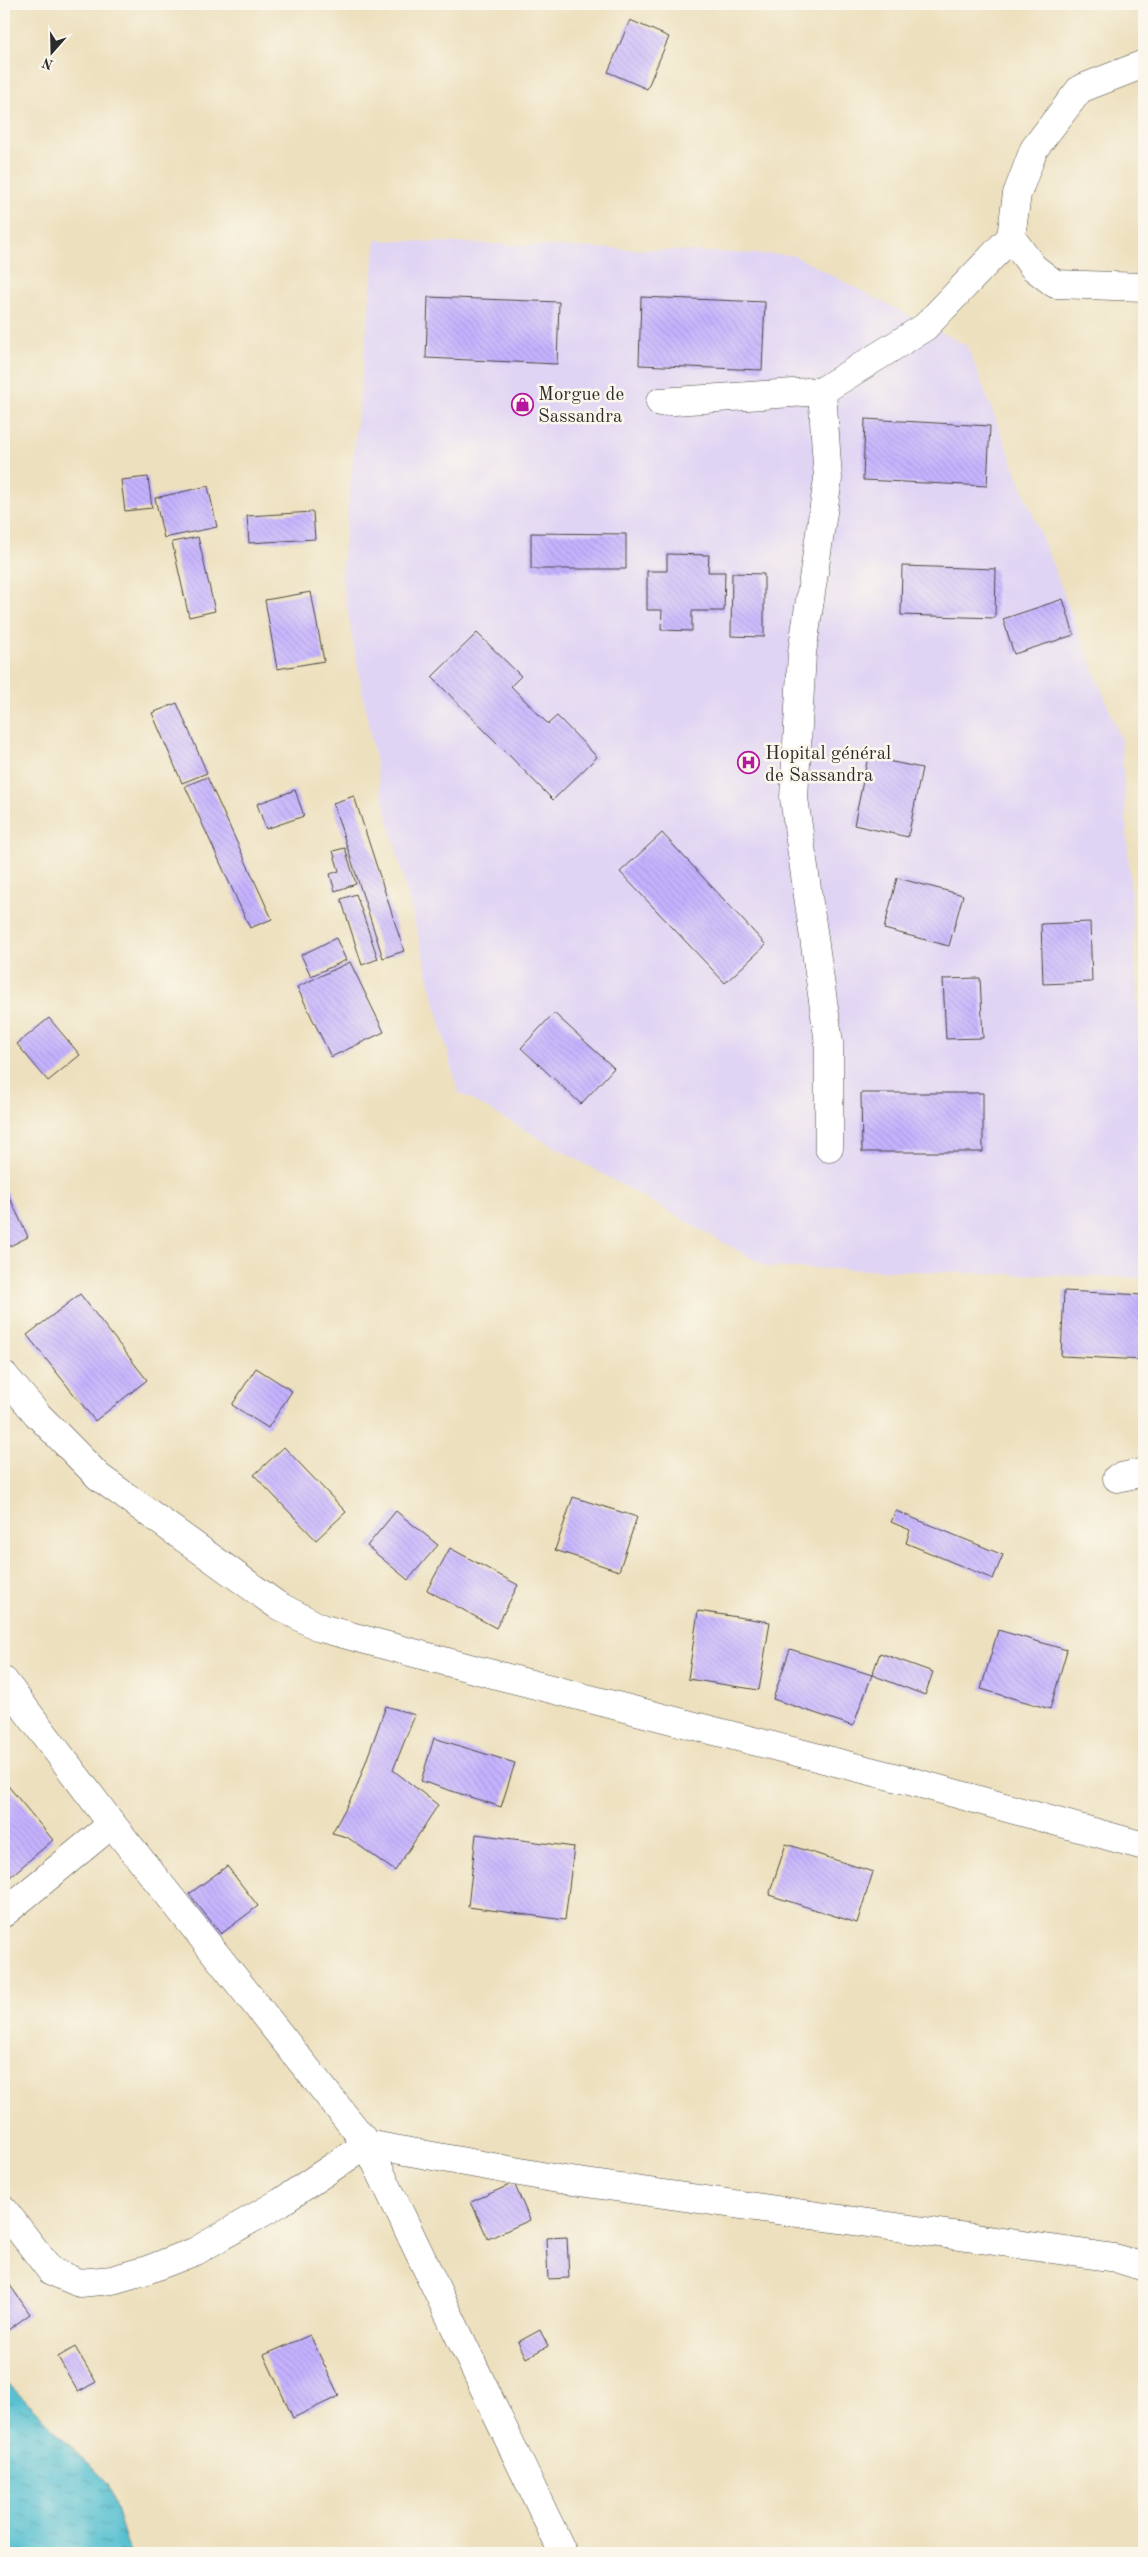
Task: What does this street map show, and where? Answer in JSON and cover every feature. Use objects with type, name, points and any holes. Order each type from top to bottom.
[{"type":"street","points":[[660,402],[822,391],[925,327],[1011,237],[1017,194],[1034,149],[1080,89],[1144,64]]},
{"type":"street","points":[[1011,237],[1032,268],[1055,284],[1144,287]]},
{"type":"street","points":[[822,391],[828,479],[802,654],[794,798],[829,1043],[829,1148]]},
{"type":"street","points":[[4,1375],[37,1414],[99,1477],[277,1605],[322,1628],[490,1674],[931,1786],[1144,1846]]},
{"type":"street","points":[[1117,1478],[1144,1472]]},
{"type":"street","points":[[4,1681],[112,1824],[367,2144],[563,2553]]},
{"type":"street","points":[[4,1913],[112,1824]]},
{"type":"street","points":[[4,2210],[51,2271],[79,2283],[112,2280],[147,2270],[196,2251],[281,2202],[367,2144],[558,2179],[1115,2258],[1144,2267]]},
{"type":"shaded area","name":"Hopital général de Sassandra","points":[[376,240],[793,255],[967,346],[1121,740],[1144,1105],[1144,1278],[767,1267],[458,1092],[380,787],[341,575]]},
{"type":"water","points":[[4,2379],[108,2484],[130,2553],[4,2553]]},
{"type":"building","points":[[630,20],[669,37],[647,89],[608,72]]},
{"type":"building","points":[[428,297],[559,302],[557,364],[426,358]]},
{"type":"building","points":[[641,297],[765,302],[762,370],[639,365]]},
{"type":"building","points":[[865,419],[990,426],[987,486],[863,480]]},
{"type":"building","points":[[148,477],[152,508],[125,511],[121,480]]},
{"type":"building","points":[[208,486],[217,527],[164,538],[155,498]]},
{"type":"building","points":[[313,512],[315,539],[249,543],[247,516]]},
{"type":"building","points":[[531,533],[626,534],[626,569],[531,569]]},
{"type":"building","points":[[198,537],[215,611],[189,617],[172,542]]},
{"type":"building","points":[[667,554],[709,555],[708,572],[725,572],[724,611],[692,611],[692,631],[661,630],[662,610],[647,610],[647,571],[667,571]]},
{"type":"building","points":[[902,566],[996,569],[995,618],[901,615]]},
{"type":"building","points":[[732,573],[764,574],[764,637],[731,636]]},
{"type":"building","points":[[311,592],[324,661],[277,669],[265,600]]},
{"type":"building","points":[[1063,599],[1074,635],[1014,654],[1003,619]]},
{"type":"building","points":[[477,633],[521,676],[511,686],[548,724],[557,716],[597,757],[553,800],[432,677]]},
{"type":"building","points":[[177,703],[207,773],[182,783],[152,713]]},
{"type":"building","points":[[868,757],[922,768],[908,837],[854,825]]},
{"type":"building","points":[[207,777],[272,919],[250,928],[185,786]]},
{"type":"building","points":[[295,790],[304,816],[266,829],[257,804]]},
{"type":"building","points":[[354,796],[404,951],[383,958],[333,803]]},
{"type":"building","points":[[662,833],[766,945],[725,983],[620,872]]},
{"type":"building","points":[[345,848],[356,884],[335,891],[330,874],[339,871],[333,851]]},
{"type":"building","points":[[897,878],[963,895],[949,946],[884,929]]},
{"type":"building","points":[[356,894],[378,959],[362,965],[341,899]]},
{"type":"building","points":[[1090,922],[1092,982],[1043,984],[1041,924]]},
{"type":"building","points":[[336,938],[346,960],[311,976],[301,955]]},
{"type":"building","points":[[350,962],[384,1032],[331,1057],[297,987]]},
{"type":"building","points":[[980,978],[983,1038],[946,1039],[943,979]]},
{"type":"building","points":[[554,1013],[614,1068],[581,1104],[521,1048]]},
{"type":"building","points":[[49,1018],[80,1055],[48,1081],[17,1044]]},
{"type":"building","points":[[861,1093],[983,1093],[983,1152],[862,1152]]},
{"type":"building","points":[[7,1192],[28,1237],[4,1249],[4,1193]]},
{"type":"building","points":[[1064,1291],[1144,1295],[1144,1360],[1061,1356]]},
{"type":"building","points":[[80,1294],[147,1380],[95,1421],[27,1335]]},
{"type":"building","points":[[256,1368],[292,1391],[268,1428],[232,1405]]},
{"type":"building","points":[[284,1447],[346,1512],[316,1540],[254,1475]]},
{"type":"building","points":[[573,1497],[637,1517],[619,1571],[555,1550]]},
{"type":"building","points":[[396,1511],[438,1545],[408,1580],[367,1546]]},
{"type":"building","points":[[896,1511],[1003,1555],[993,1579],[906,1543],[910,1530],[891,1522]]},
{"type":"building","points":[[450,1548],[518,1585],[496,1628],[427,1590]]},
{"type":"building","points":[[698,1611],[770,1622],[759,1690],[688,1679]]},
{"type":"building","points":[[998,1630],[1067,1650],[1050,1709],[981,1689]]},
{"type":"building","points":[[790,1649],[872,1675],[853,1726],[773,1699]]},
{"type":"building","points":[[880,1653],[933,1672],[925,1695],[872,1675]]},
{"type":"building","points":[[386,1706],[415,1715],[393,1770],[438,1805],[395,1871],[347,1837],[332,1833],[356,1789]]},
{"type":"building","points":[[434,1738],[515,1763],[501,1807],[421,1781]]},
{"type":"building","points":[[4,1781],[53,1840],[4,1882]]},
{"type":"building","points":[[476,1834],[574,1847],[565,1920],[468,1907]]},
{"type":"building","points":[[786,1844],[873,1872],[857,1923],[769,1895]]},
{"type":"building","points":[[227,1866],[258,1906],[221,1934],[189,1894]]},
{"type":"building","points":[[514,2183],[530,2220],[488,2239],[471,2202]]},
{"type":"building","points":[[567,2237],[569,2278],[548,2279],[546,2238]]},
{"type":"building","points":[[4,2279],[30,2314],[4,2333]]},
{"type":"building","points":[[540,2330],[548,2346],[526,2358],[518,2342]]},
{"type":"building","points":[[310,2335],[339,2396],[293,2418],[264,2355]]},
{"type":"building","points":[[75,2347],[96,2382],[78,2392],[58,2357]]},
{"type":"place","name":"Morgue de Sassandra","points":[[522,404]]},
{"type":"place","name":"Hopital général de Sassandra","points":[[749,763]]}]
